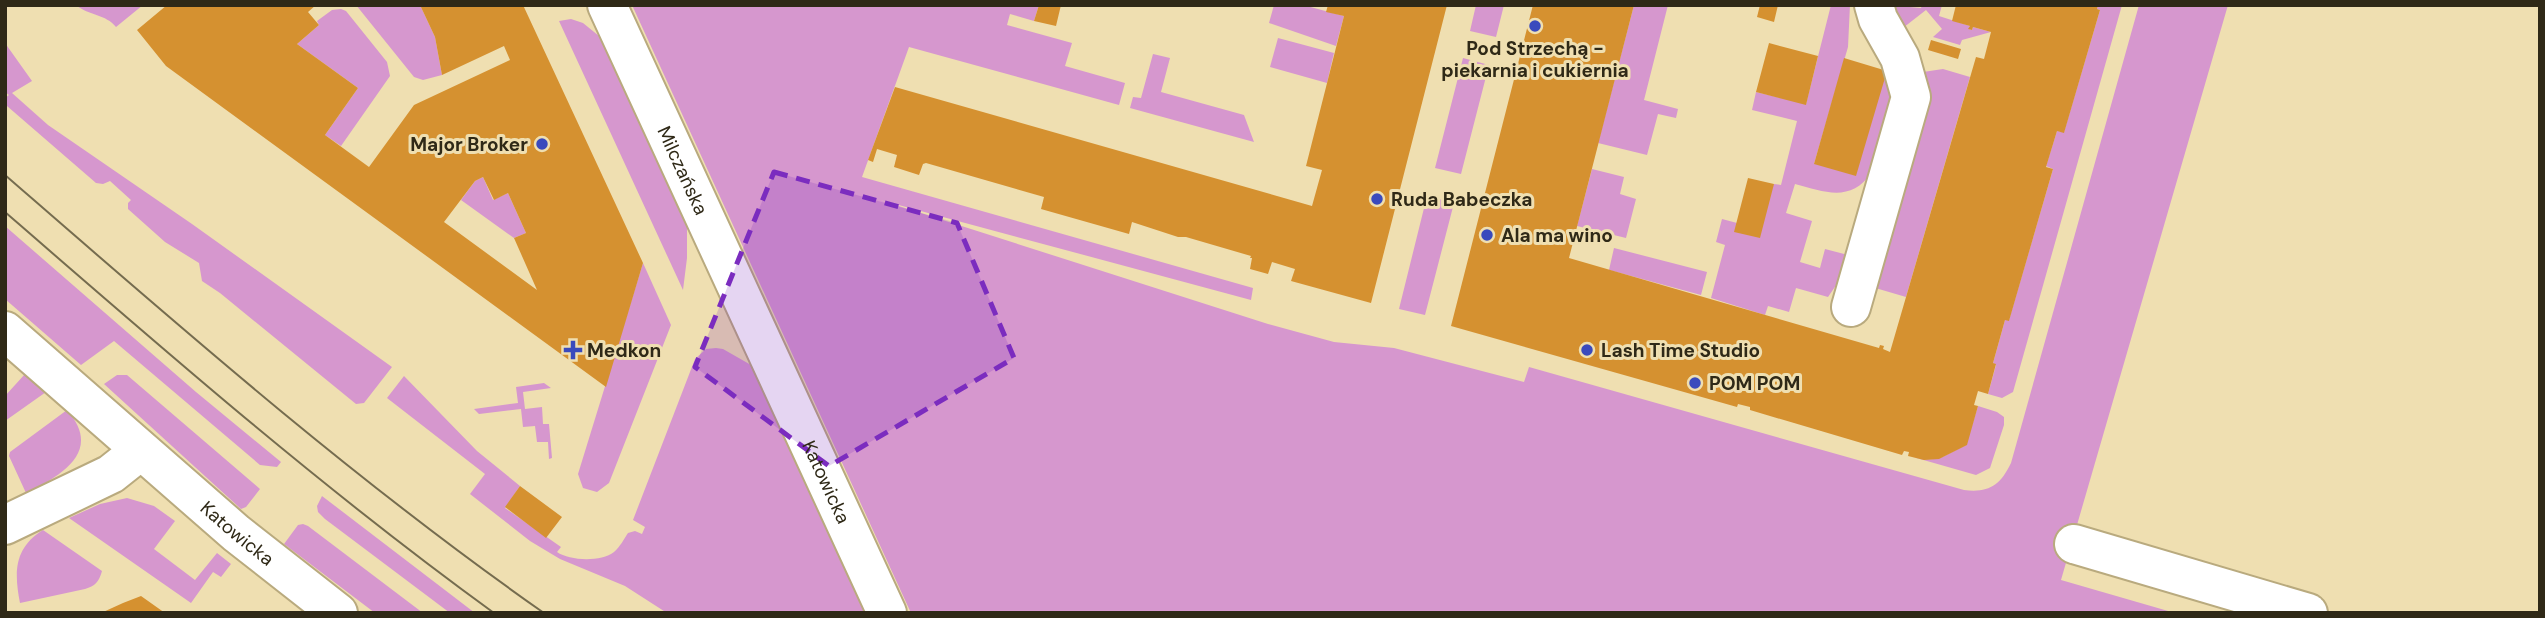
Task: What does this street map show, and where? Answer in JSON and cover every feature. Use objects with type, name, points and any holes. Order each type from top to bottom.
[{"type":"street","name":"Milczańska","points":[[607,5],[764,342]]},
{"type":"street","points":[[1851,307],[1910,97],[1900,58],[1878,19],[1874,5]]},
{"type":"street","name":"Katowicka","points":[[5,331],[259,552],[338,613]]},
{"type":"street","name":"Katowicka","points":[[764,342],[887,613]]},
{"type":"street","points":[[5,525],[111,474],[140,451]]},
{"type":"street","points":[[2074,544],[2308,613]]},
{"type":"highlighted area","points":[[774,172],[957,223],[1014,358],[829,466],[695,367]]},
{"type":"shaded area","points":[[76,5],[143,5],[116,27]]},
{"type":"shaded area","points":[[356,5],[420,5],[435,37],[442,75],[423,80],[414,77]]},
{"type":"shaded area","points":[[632,5],[1039,5],[1034,21],[1010,14],[1007,25],[1072,43],[1065,66],[1125,83],[1119,105],[909,47],[862,177],[1253,288],[1251,300],[880,200],[1268,324],[1334,342],[1394,348],[1524,382],[1529,367],[1972,491],[1987,489],[1998,482],[2011,463],[2139,5],[2228,5],[2061,580],[2175,613],[911,613]]},
{"type":"shaded area","points":[[1274,5],[1303,5],[1344,16],[1336,46],[1269,23]]},
{"type":"shaded area","points":[[1476,5],[1504,5],[1496,37],[1470,31]]},
{"type":"shaded area","points":[[1634,5],[1668,5],[1644,100],[1678,109],[1676,118],[1658,114],[1647,155],[1598,143]]},
{"type":"shaded area","points":[[1831,5],[1850,5],[1848,47],[1814,164],[1889,63],[1896,87],[1872,172],[1864,182],[1846,192],[1837,193],[1795,184],[1786,213],[1812,221],[1800,262],[1820,268],[1825,249],[1848,255],[1841,278],[1828,297],[1796,288],[1789,312],[1768,306],[1765,315],[1711,298],[1725,245],[1716,242],[1722,219],[1737,223],[1774,184],[1781,185],[1797,121],[1752,110],[1756,92],[1806,104]]},
{"type":"shaded area","points":[[1887,5],[1921,8],[1922,5],[1942,5],[1939,16],[1970,26],[1969,29],[1972,30],[1973,27],[1991,32],[1962,40],[1960,45],[1933,37],[1942,29],[1926,10],[1899,31]]},
{"type":"shaded area","points":[[2098,5],[2122,5],[2013,392],[2002,398],[1988,394],[1996,365],[1993,363],[2005,320],[2009,320],[2053,169],[2046,166],[2057,131],[2064,132],[2100,10],[2097,9]]},
{"type":"shaded area","points":[[332,10],[346,11],[387,62],[390,76],[341,146],[325,135],[358,88],[297,44],[319,25],[317,21]]},
{"type":"shaded area","points":[[571,19],[583,23],[599,36],[687,227],[683,290],[559,21]]},
{"type":"shaded area","points":[[1278,38],[1334,53],[1327,83],[1270,67]]},
{"type":"shaded area","points":[[5,43],[32,81],[12,93],[48,125],[392,367],[364,403],[356,404],[202,281],[199,263],[165,242],[128,209],[131,200],[110,181],[96,183],[7,106],[5,98],[9,95],[5,92]]},
{"type":"shaded area","points":[[1153,54],[1170,58],[1161,92],[1244,115],[1254,142],[1130,108],[1133,97],[1141,98]]},
{"type":"shaded area","points":[[1463,58],[1489,65],[1461,174],[1435,168]]},
{"type":"shaded area","points":[[1943,69],[1970,77],[1906,297],[1872,287],[1923,72]]},
{"type":"shaded area","points":[[1592,169],[1624,177],[1620,194],[1636,199],[1626,238],[1577,226]]},
{"type":"shaded area","points":[[483,177],[493,200],[508,193],[526,233],[514,238],[461,200],[475,181]]},
{"type":"shaded area","points":[[1427,196],[1454,203],[1425,315],[1399,309]]},
{"type":"shaded area","points":[[5,226],[281,462],[277,467],[260,465],[114,341],[81,365],[5,299]]},
{"type":"shaded area","points":[[1614,248],[1707,272],[1701,295],[1609,270]]},
{"type":"shaded area","points":[[643,263],[671,325],[609,483],[597,492],[583,488],[578,474]]},
{"type":"shaded area","points":[[706,349],[723,349],[751,365],[865,613],[667,613],[625,586],[560,559],[530,541],[470,494],[485,474],[387,398],[404,376],[477,451],[520,486],[505,508],[561,547],[557,552],[570,557],[594,559],[614,552],[628,533],[635,531],[642,534],[645,527],[633,520],[695,359]]},
{"type":"shaded area","points":[[25,374],[46,392],[5,421],[5,396]]},
{"type":"shaded area","points":[[117,375],[127,375],[260,489],[246,507],[241,509],[104,384]]},
{"type":"shaded area","points":[[544,383],[551,388],[523,392],[525,409],[542,407],[543,424],[549,424],[552,458],[549,459],[548,442],[537,442],[535,426],[523,427],[521,409],[479,414],[474,409],[518,403],[516,387]]},
{"type":"shaded area","points":[[1978,406],[2004,417],[2004,425],[1990,468],[1976,475],[1913,457],[1937,459],[1966,445]]},
{"type":"shaded area","points":[[67,410],[77,425],[81,438],[79,450],[64,470],[26,493],[9,456],[10,452]]},
{"type":"shaded area","points":[[322,496],[475,613],[450,613],[325,519],[318,512],[317,506]]},
{"type":"shaded area","points":[[127,498],[154,506],[175,521],[154,549],[195,580],[217,553],[231,564],[221,577],[213,572],[191,603],[69,518],[100,504]]},
{"type":"shaded area","points":[[303,524],[423,613],[375,613],[284,544],[298,525]]},
{"type":"shaded area","points":[[43,530],[102,571],[101,575],[96,583],[88,588],[20,603],[18,562],[26,545]]},
{"type":"building","points":[[167,5],[316,5],[308,12],[319,25],[297,44],[358,88],[325,135],[369,167],[414,105],[510,60],[504,46],[442,75],[435,37],[420,5],[523,5],[643,263],[606,387],[166,66],[137,30]],"holes":[[[483,177],[494,200],[508,193],[526,233],[514,238],[537,290],[444,222],[475,181]]]},
{"type":"building","points":[[1039,5],[1061,5],[1056,26],[1034,21]]},
{"type":"building","points":[[1328,5],[1447,5],[1371,303],[1291,281],[1295,269],[1272,262],[1268,274],[1250,269],[1251,256],[1186,237],[1178,237],[1132,222],[1129,234],[1041,209],[1044,197],[926,163],[919,175],[894,167],[897,155],[877,149],[873,162],[868,160],[895,87],[1312,206],[1322,170],[1306,166],[1344,16],[1326,12]]},
{"type":"building","points":[[1533,5],[1634,5],[1569,258],[1879,348],[1880,345],[1884,346],[1883,349],[1890,352],[1976,57],[1984,59],[1991,32],[1973,27],[1972,30],[1968,29],[1970,26],[1952,21],[1956,5],[2098,5],[2097,9],[2100,10],[2064,133],[2057,131],[2046,167],[2053,169],[2009,321],[2005,320],[1988,394],[1978,391],[1974,405],[1978,406],[1967,445],[1939,459],[1924,460],[1908,456],[1909,452],[1904,451],[1902,455],[1750,410],[1750,407],[1738,404],[1737,407],[1451,326]]},
{"type":"building","points":[[1760,5],[1778,5],[1774,22],[1757,17]]},
{"type":"building","points":[[1931,40],[1961,49],[1958,59],[1928,50]]},
{"type":"building","points":[[1769,43],[1818,56],[1806,105],[1756,92]]},
{"type":"building","points":[[1844,58],[1887,71],[1856,176],[1814,164]]},
{"type":"building","points":[[1748,178],[1774,184],[1760,238],[1734,232]]},
{"type":"building","points":[[520,486],[562,517],[546,538],[505,507]]},
{"type":"building","points":[[141,596],[165,613],[101,613],[123,603]]},
{"type":"tram line","points":[[5,175],[202,345],[336,456],[404,510],[544,613]]},
{"type":"tram line","points":[[5,212],[306,468],[494,613]]},
{"type":"place","name":"Pod Strzechą - piekarnia i cukiernia","points":[[1535,26]]},
{"type":"place","name":"Major Broker","points":[[542,144]]},
{"type":"place","name":"Ruda Babeczka","points":[[1377,199]]},
{"type":"place","name":"Ala ma wino","points":[[1487,235]]},
{"type":"place","name":"Medkon","points":[[573,350]]},
{"type":"place","name":"Lash Time Studio","points":[[1587,350]]},
{"type":"place","name":"POM POM","points":[[1695,383]]}]
